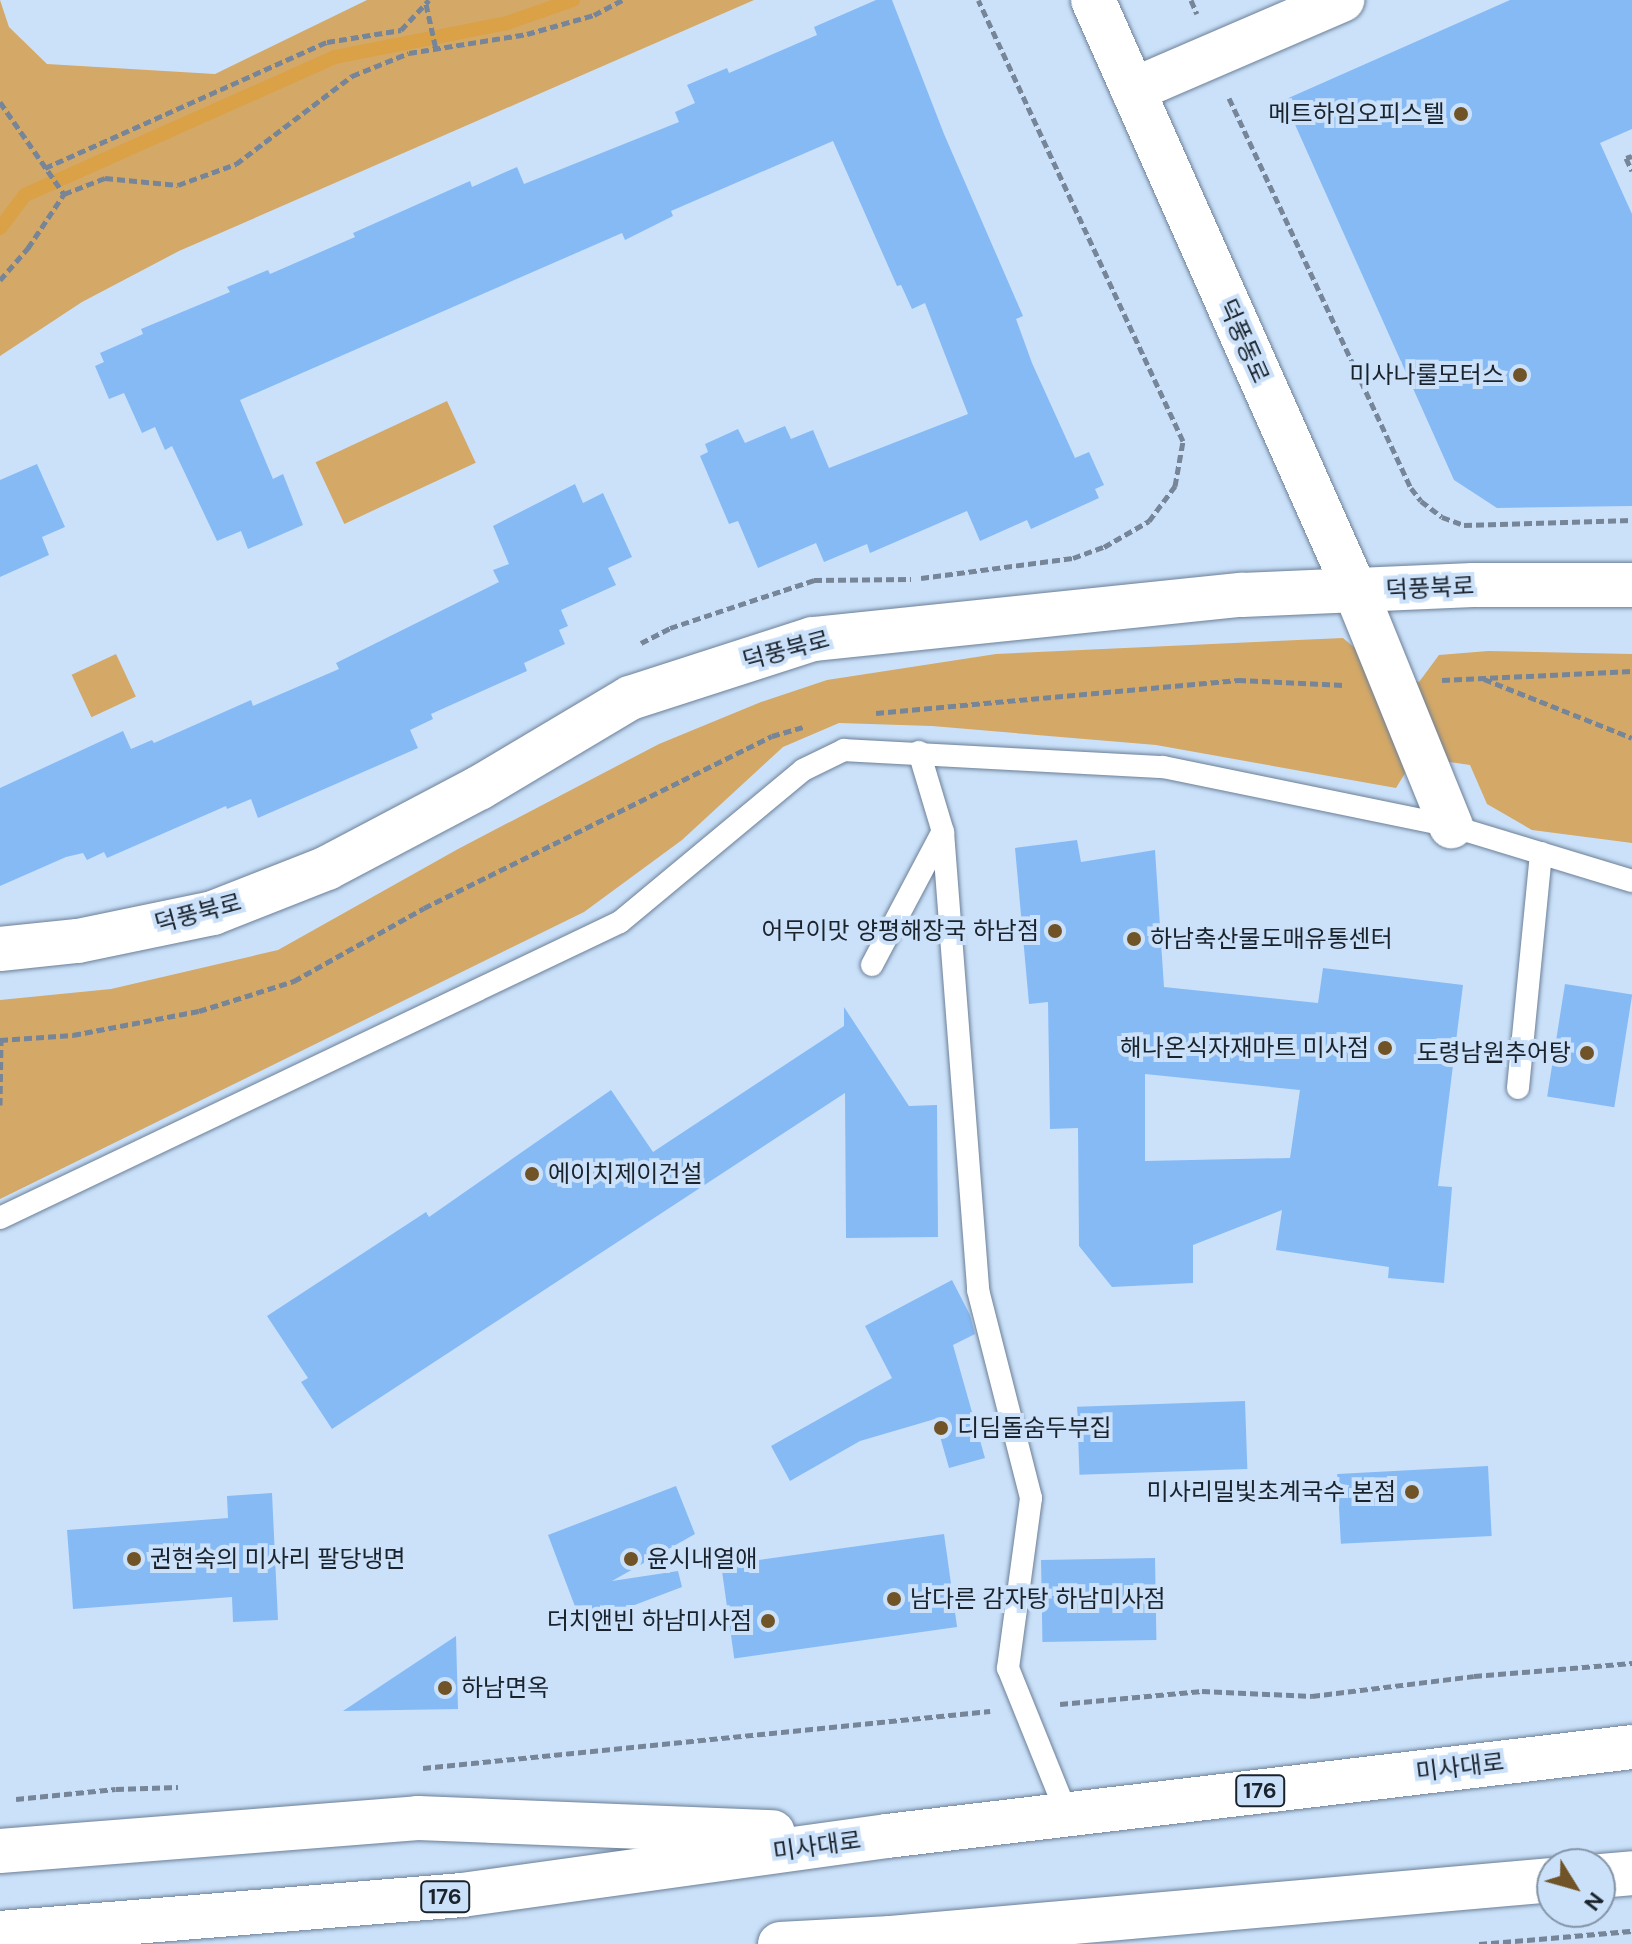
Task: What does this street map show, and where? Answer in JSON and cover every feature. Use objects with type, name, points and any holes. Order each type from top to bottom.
[{"type":"main road","name":"덕풍동로","points":[[1093,0],[1356,592],[1451,826]]},
{"type":"main road","points":[[1133,90],[1342,0]]},
{"type":"main road","name":"덕풍북로","points":[[0,949],[78,941],[213,913],[327,868],[479,788],[630,698],[813,639],[1242,595],[1473,585],[1632,585]]},
{"type":"main road","name":"미사대로","points":[[0,1933],[462,1895],[887,1836],[1632,1747]]},
{"type":"main road","points":[[0,1851],[418,1818],[887,1836]]},
{"type":"main road","points":[[780,1944],[877,1941],[1536,1881]]},
{"type":"lane","points":[[0,1218],[620,922],[803,770],[844,750],[1163,767],[1451,826],[1632,881]]},
{"type":"lane","points":[[919,752],[943,832],[978,1290],[1031,1498],[1008,1668],[1067,1814]]},
{"type":"lane","points":[[872,965],[943,832]]},
{"type":"lane","points":[[1518,1088],[1541,853]]},
{"type":"path","points":[[0,280],[28,248],[64,194],[105,178],[178,185],[236,164],[352,76],[409,53],[527,34],[594,15],[622,0]]},
{"type":"path","points":[[978,0],[1183,441],[1175,486]]},
{"type":"path","points":[[1191,0],[1235,114],[1411,488],[1421,501],[1442,517],[1464,525],[1632,520]]},
{"type":"path","points":[[427,2],[436,50]]},
{"type":"path","points":[[45,168],[327,42],[401,30],[427,2]]},
{"type":"path","points":[[0,102],[64,194]]},
{"type":"path","points":[[1632,156],[1626,158],[1632,171]]},
{"type":"path","points":[[1482,678],[1632,738]]},
{"type":"path","points":[[0,1105],[1,1040]]},
{"type":"path","points":[[412,1769],[1202,1691],[1312,1696],[1474,1676],[1632,1663]]},
{"type":"path","points":[[14,1799],[116,1789],[179,1787]]},
{"type":"path","points":[[1479,1944],[1632,1931]]},
{"type":"shaded area","points":[[0,0],[9,27],[47,64],[215,74],[367,0],[754,0],[179,251],[82,302],[0,356]]},
{"type":"shaded area","points":[[447,401],[476,463],[344,524],[316,462]]},
{"type":"shaded area","points":[[1343,638],[1382,671],[1419,682],[1439,655],[1488,651],[1632,654],[1632,843],[1532,830],[1487,804],[1470,765],[1415,757],[1396,788],[1156,745],[932,726],[839,723],[783,747],[682,840],[584,912],[0,1199],[0,1000],[111,989],[278,950],[458,849],[659,744],[761,702],[827,680],[996,654]]},
{"type":"shaded area","points":[[116,654],[136,697],[91,717],[72,675]]},
{"type":"building","points":[[876,0],[892,0],[944,134],[1023,316],[1016,319],[1032,363],[1075,458],[1089,452],[1104,485],[1095,489],[1099,498],[1031,529],[1027,520],[980,541],[967,511],[870,553],[867,544],[824,562],[816,543],[758,568],[738,521],[729,524],[700,456],[708,452],[705,444],[738,429],[745,443],[785,426],[791,439],[813,430],[829,468],[968,414],[925,303],[912,309],[901,285],[897,286],[833,141],[671,211],[673,216],[625,240],[622,233],[240,400],[273,479],[283,474],[303,525],[248,549],[241,531],[217,541],[172,446],[165,450],[155,427],[142,433],[124,393],[109,399],[95,366],[104,362],[100,353],[143,334],[141,329],[230,292],[227,287],[268,270],[270,274],[355,237],[353,233],[470,181],[472,187],[517,167],[524,184],[679,122],[675,112],[695,103],[687,85],[727,68],[729,73],[817,35],[814,27]]},
{"type":"building","points":[[1510,0],[1632,0],[1632,129],[1600,143],[1632,214],[1632,506],[1497,508],[1454,480],[1284,100]]},
{"type":"building","points":[[37,464],[65,527],[42,537],[49,555],[0,577],[0,480]]},
{"type":"building","points":[[575,484],[583,503],[603,493],[632,557],[608,568],[616,585],[561,610],[568,626],[559,630],[565,644],[524,663],[527,671],[431,714],[433,719],[410,730],[418,748],[258,818],[251,799],[227,809],[226,806],[107,858],[104,852],[87,860],[83,853],[66,857],[0,886],[0,788],[123,731],[131,749],[152,740],[154,743],[251,700],[253,706],[339,669],[336,663],[499,582],[493,570],[509,564],[493,526]]},
{"type":"building","points":[[1077,840],[1081,862],[1155,850],[1164,987],[1318,1003],[1323,968],[1463,985],[1438,1186],[1452,1187],[1444,1283],[1388,1278],[1389,1267],[1276,1250],[1282,1210],[1193,1245],[1193,1283],[1112,1287],[1079,1246],[1078,1128],[1050,1129],[1048,1002],[1029,1004],[1015,848]],"holes":[[[1145,1074],[1300,1090],[1290,1158],[1145,1161]]]},
{"type":"building","points":[[1565,984],[1632,995],[1614,1107],[1547,1097]]},
{"type":"building","points":[[844,1007],[909,1106],[937,1105],[938,1237],[846,1238],[845,1093],[332,1429],[301,1382],[308,1378],[267,1316],[426,1212],[429,1217],[611,1090],[653,1152],[844,1026]]},
{"type":"building","points":[[952,1280],[970,1315],[975,1334],[953,1345],[985,1458],[949,1468],[935,1419],[860,1441],[790,1481],[771,1446],[892,1378],[865,1326]]},
{"type":"building","points":[[1245,1401],[1247,1469],[1079,1475],[1077,1407]]},
{"type":"building","points":[[1488,1466],[1492,1536],[1341,1544],[1337,1474]]},
{"type":"building","points":[[676,1486],[695,1534],[612,1581],[678,1571],[682,1587],[582,1625],[548,1535]]},
{"type":"building","points":[[272,1493],[278,1620],[233,1622],[232,1597],[73,1609],[67,1530],[228,1518],[227,1496]]},
{"type":"building","points":[[944,1534],[957,1627],[734,1658],[721,1565]]},
{"type":"building","points":[[1155,1558],[1156,1640],[1042,1642],[1041,1560]]},
{"type":"building","points":[[456,1636],[458,1709],[343,1711]]},
{"type":"waterway","points":[[0,228],[25,195],[335,57],[507,23],[573,0]]},
{"type":"place","name":"메트하임오피스텔","points":[[1461,114]]},
{"type":"place","name":"미사나룰모터스","points":[[1520,375]]},
{"type":"place","name":"어무이맛 양평해장국 하남점","points":[[1055,931]]},
{"type":"place","name":"하남축산물도매유통센터","points":[[1134,939]]},
{"type":"place","name":"해나온식자재마트 미사점","points":[[1385,1048]]},
{"type":"place","name":"도령남원추어탕","points":[[1587,1053]]},
{"type":"place","name":"에이치제이건설","points":[[532,1174]]},
{"type":"place","name":"디딤돌숨두부집","points":[[941,1428]]},
{"type":"place","name":"미사리밀빛초계국수 본점","points":[[1412,1492]]},
{"type":"place","name":"권현숙의 미사리 팔당냉면","points":[[134,1559]]},
{"type":"place","name":"윤시내열애","points":[[631,1559]]},
{"type":"place","name":"남다른 감자탕 하남미사점","points":[[894,1599]]},
{"type":"place","name":"더치앤빈 하남미사점","points":[[768,1621]]},
{"type":"place","name":"하남면옥","points":[[445,1688]]}]
